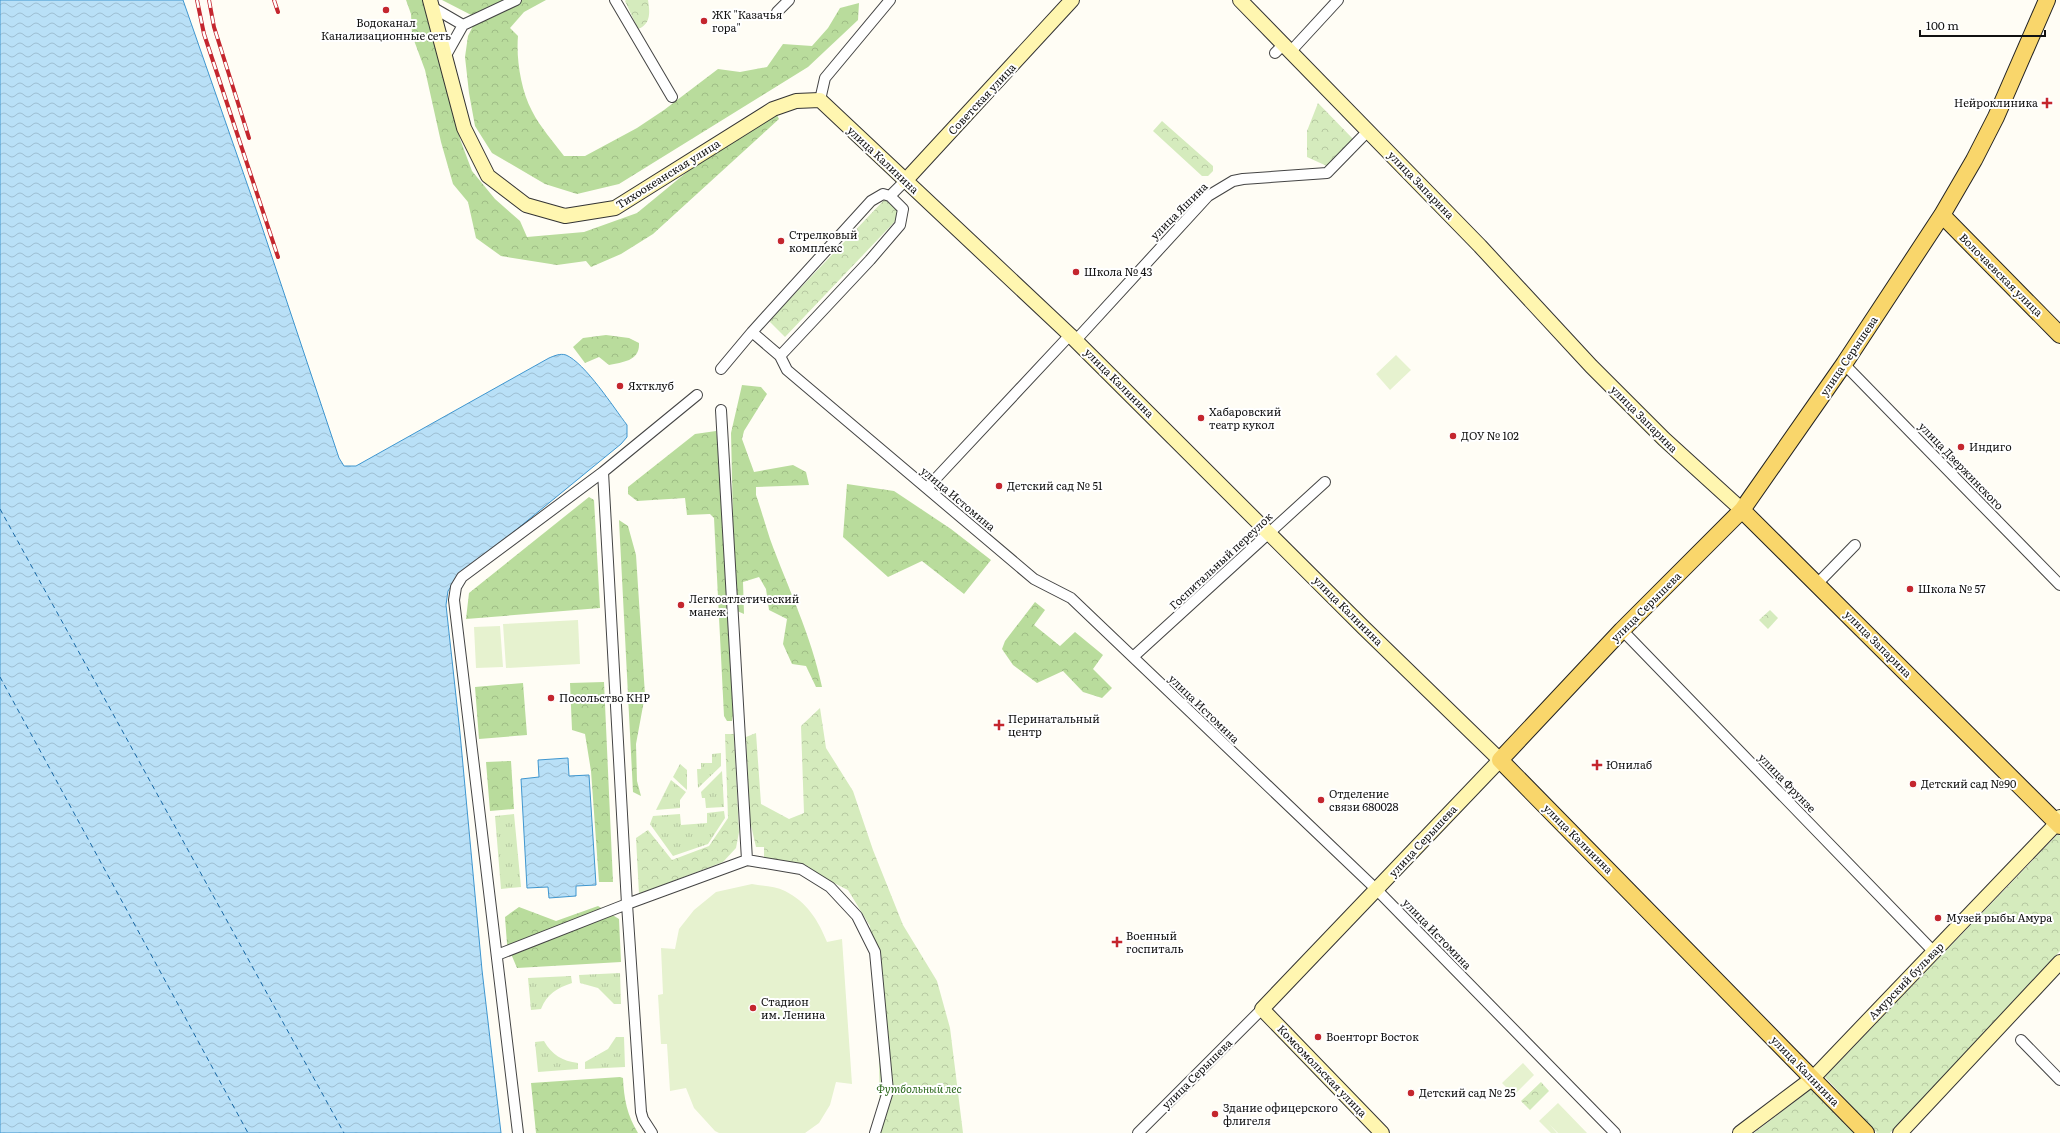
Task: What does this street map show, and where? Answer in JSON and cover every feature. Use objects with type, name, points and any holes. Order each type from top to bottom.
[{"type":"main road","name":"улица Серышева","points":[[1500,760],[1622,630],[1742,510],[1844,364],[1942,216],[1974,160],[1996,117],[2047,0]]},
{"type":"main road","name":"Волочаевская улица","points":[[1942,216],[2060,335]]},
{"type":"main road","name":"улица Запарина","points":[[1742,510],[2059,822]]},
{"type":"main road","name":"улица Калинина","points":[[1500,760],[1814,1078],[1866,1133]]},
{"type":"street","points":[[445,57],[463,25],[516,0]]},
{"type":"street","points":[[615,0],[672,96]]},
{"type":"street","points":[[777,12],[789,0]]},
{"type":"street","points":[[820,100],[825,78],[890,0]]},
{"type":"street","name":"Советская улица","points":[[721,369],[752,332],[871,201],[883,194],[890,196],[906,181],[1072,0]]},
{"type":"street","name":"улица Запарина","points":[[1240,0],[1283,49],[1368,131],[1480,246],[1591,366],[1664,439],[1742,510]]},
{"type":"street","points":[[1283,49],[1338,0]]},
{"type":"street","points":[[431,3],[463,25]]},
{"type":"street","name":"Тихоокеанская улица","points":[[431,3],[464,128],[488,176],[526,205],[565,216],[615,208],[772,109],[796,101],[820,100]]},
{"type":"street","name":"улица Калинина","points":[[820,100],[1073,338],[1364,628],[1500,760]]},
{"type":"street","name":"улица Яшина","points":[[927,488],[1208,196],[1222,186],[1238,180],[1327,173],[1368,131]]},
{"type":"street","points":[[780,356],[870,260],[900,225],[903,210],[890,196]]},
{"type":"street","name":"улица Истомина","points":[[752,332],[780,356],[787,370],[1034,579],[1071,598],[1377,890],[1615,1133]]},
{"type":"street","name":"улица Дзержинского","points":[[1844,364],[2060,585]]},
{"type":"street","points":[[518,1133],[454,600],[456,587],[462,577],[603,472],[697,395]]},
{"type":"street","points":[[721,410],[747,860]]},
{"type":"street","points":[[603,472],[627,904],[641,1112],[643,1119],[652,1133]]},
{"type":"street","name":"Госпитальный переулок","points":[[1133,657],[1325,482]]},
{"type":"street","points":[[1817,584],[1855,544]]},
{"type":"street","name":"улица Фрунзе","points":[[1622,630],[1934,952]]},
{"type":"street","name":"улица Серышева","points":[[1138,1133],[1262,1010],[1500,760]]},
{"type":"street","name":"Амурский бульвар","points":[[1740,1133],[1814,1078],[2059,822]]},
{"type":"street","points":[[497,956],[627,904],[747,860],[801,869],[830,887],[857,916],[875,952],[888,1091],[875,1133]]},
{"type":"street","points":[[1900,1133],[2060,962]]},
{"type":"street","name":"Комсомольская улица","points":[[1262,1010],[1382,1133]]},
{"type":"street","points":[[2021,1040],[2060,1080]]},
{"type":"green space","points":[[406,0],[424,0],[438,42],[460,139],[472,171],[495,199],[520,221],[527,237],[584,232],[637,213],[687,172],[776,113],[779,119],[653,234],[621,254],[591,267],[586,261],[557,265],[501,256],[476,238],[468,202],[453,184],[441,142],[425,70],[412,35],[411,14]]},
{"type":"green space","points":[[442,0],[546,0],[524,12],[510,28],[518,36],[520,74],[528,103],[539,123],[564,156],[585,156],[637,128],[664,110],[718,69],[740,72],[767,67],[783,44],[812,46],[828,28],[840,8],[859,3],[858,20],[808,67],[619,184],[577,194],[545,184],[492,153],[475,126],[469,93],[465,57],[468,36],[477,18]]},
{"type":"green space","points":[[648,0],[649,17],[645,24],[638,29],[625,1]]},
{"type":"green space","points":[[1318,103],[1355,141],[1329,167],[1307,157],[1307,131]]},
{"type":"green space","points":[[1162,121],[1213,166],[1213,171],[1208,176],[1202,176],[1153,131]]},
{"type":"green space","points":[[885,199],[902,214],[785,337],[769,321]]},
{"type":"green space","points":[[606,335],[629,338],[639,343],[637,354],[630,360],[609,365],[599,357],[585,363],[573,347],[583,338]]},
{"type":"green space","points":[[1396,355],[1411,370],[1390,390],[1376,374]]},
{"type":"green space","points":[[742,385],[761,387],[767,394],[744,431],[742,439],[754,472],[793,465],[806,472],[809,485],[756,487],[756,495],[770,539],[812,649],[822,687],[816,687],[806,666],[792,664],[783,644],[787,619],[769,610],[766,589],[759,577],[743,582],[744,614],[735,610],[731,433]]},
{"type":"green space","points":[[716,431],[719,449],[733,714],[732,721],[727,721],[724,716],[714,518],[710,514],[687,515],[685,498],[637,501],[628,494],[628,487],[695,434]]},
{"type":"green space","points":[[847,484],[894,491],[951,529],[991,560],[964,594],[922,561],[888,577],[843,537]]},
{"type":"green space","points":[[589,497],[594,500],[600,608],[466,619],[469,593]]},
{"type":"green space","points":[[619,520],[628,526],[636,555],[645,695],[636,744],[637,781],[641,796],[633,792]]},
{"type":"green space","points":[[1035,602],[1045,610],[1034,625],[1060,646],[1075,632],[1103,655],[1093,669],[1112,688],[1102,698],[1083,692],[1063,671],[1037,683],[1013,665],[1002,649],[1005,641]]},
{"type":"green space","points":[[1770,610],[1778,618],[1768,629],[1759,620]]},
{"type":"green space","points":[[578,620],[580,664],[506,668],[503,624]]},
{"type":"green space","points":[[500,626],[503,667],[476,668],[474,627]]},
{"type":"green space","points":[[604,682],[613,882],[599,882],[591,771],[585,734],[572,730],[570,683]]},
{"type":"green space","points":[[523,683],[527,735],[479,739],[475,687]]},
{"type":"green space","name":"Футбольный лес","points":[[820,708],[826,748],[853,791],[873,850],[903,925],[937,981],[950,1028],[963,1133],[873,1133],[880,1120],[879,1059],[870,926],[848,890],[818,875],[764,866],[764,847],[756,847],[750,821],[746,737],[756,733],[761,804],[789,819],[804,813],[801,726]]},
{"type":"green space","points":[[725,734],[734,734],[739,832],[736,848],[723,862],[639,894],[636,838],[648,830],[672,860],[709,846],[728,818]]},
{"type":"green space","points":[[721,753],[721,766],[698,788],[697,769],[701,769],[701,763],[712,763],[712,754]]},
{"type":"green space","points":[[511,761],[514,809],[490,811],[486,762]]},
{"type":"green space","points":[[680,764],[687,770],[687,790],[673,777]]},
{"type":"green space","points":[[722,771],[724,807],[706,808],[705,798],[702,798],[701,792]]},
{"type":"green space","points":[[671,780],[686,792],[680,800],[680,808],[656,810]]},
{"type":"green space","points":[[724,811],[725,818],[708,844],[673,856],[650,824],[653,816],[680,814],[681,825],[707,823],[707,813]]},
{"type":"green space","points":[[514,814],[521,887],[501,889],[495,816]]},
{"type":"green space","points":[[2058,834],[2060,836],[2060,951],[1890,1133],[1877,1133],[1825,1077]]},
{"type":"green space","name":"Стадион им. Ленина","points":[[752,884],[777,888],[793,895],[811,912],[820,926],[827,942],[842,939],[852,1084],[836,1082],[830,1105],[819,1123],[805,1133],[719,1133],[715,1131],[694,1108],[686,1088],[670,1091],[667,1044],[661,1044],[658,995],[663,994],[661,948],[675,949],[679,929],[694,910],[716,892]]},
{"type":"green space","points":[[598,906],[619,919],[621,962],[517,968],[507,944],[505,917],[519,907],[556,921]]},
{"type":"green space","points":[[620,973],[621,1004],[614,1004],[598,988],[580,983],[579,975]]},
{"type":"green space","points":[[571,976],[572,983],[553,992],[546,999],[541,1009],[531,1010],[528,978]]},
{"type":"green space","points":[[616,1037],[624,1037],[625,1067],[585,1069],[585,1062],[608,1049]]},
{"type":"green space","points":[[544,1041],[554,1054],[567,1061],[578,1063],[578,1069],[538,1072],[535,1042]]},
{"type":"green space","points":[[1523,1063],[1534,1075],[1514,1095],[1502,1083]]},
{"type":"green space","points":[[623,1078],[625,1100],[638,1133],[536,1133],[531,1083]]},
{"type":"green space","points":[[1541,1082],[1549,1091],[1530,1110],[1521,1101]]},
{"type":"green space","points":[[1814,1087],[1856,1133],[1754,1133]]},
{"type":"green space","points":[[1558,1103],[1587,1133],[1558,1133],[1549,1124],[1557,1133],[1551,1133],[1539,1121]]},
{"type":"water","points":[[0,0],[183,0],[259,218],[339,458],[344,466],[356,466],[549,358],[564,354],[574,360],[590,376],[627,425],[627,437],[621,444],[456,579],[448,591],[446,605],[460,733],[482,970],[501,1133],[0,1133]]},
{"type":"water","points":[[568,758],[569,776],[589,775],[596,885],[576,886],[576,896],[549,898],[548,887],[527,888],[521,779],[539,777],[538,760]]},
{"type":"ferry route","points":[[0,509],[344,1133]]},
{"type":"ferry route","points":[[0,677],[248,1133]]},
{"type":"railway","points":[[197,0],[204,34],[278,257]]},
{"type":"railway","points":[[209,0],[214,27],[249,138]]},
{"type":"railway","points":[[274,0],[278,12]]},
{"type":"place","name":"Водоканал Канализационные сеть","points":[[386,10]]},
{"type":"place","name":"ЖК \"Казачья гора\"","points":[[704,21]]},
{"type":"place","name":"Нейроклиника","points":[[2047,103]]},
{"type":"place","name":"Стрелковый комплекс","points":[[781,241]]},
{"type":"place","name":"Школа № 43","points":[[1076,272]]},
{"type":"place","name":"Яхтклуб","points":[[620,386]]},
{"type":"place","name":"Хабаровский театр кукол","points":[[1201,418]]},
{"type":"place","name":"ДОУ № 102","points":[[1453,436]]},
{"type":"place","name":"Индиго","points":[[1961,447]]},
{"type":"place","name":"Детский сад № 51","points":[[999,486]]},
{"type":"place","name":"Школа № 57","points":[[1910,589]]},
{"type":"place","name":"Легкоатлетический манеж","points":[[681,605]]},
{"type":"place","name":"Посольство КНР","points":[[551,698]]},
{"type":"place","name":"Перинатальный центр","points":[[999,725]]},
{"type":"place","name":"Юнилаб","points":[[1597,765]]},
{"type":"place","name":"Детский сад №90","points":[[1913,784]]},
{"type":"place","name":"Отделение связи 680028","points":[[1321,800]]},
{"type":"place","name":"Музей рыбы Амура","points":[[1938,918]]},
{"type":"place","name":"Военный госпиталь","points":[[1117,942]]},
{"type":"place","name":"Стадион им. Ленина","points":[[753,1008]]},
{"type":"place","name":"Военторг Восток","points":[[1318,1037]]},
{"type":"place","name":"Детский сад № 25","points":[[1411,1093]]},
{"type":"place","name":"Здание офицерского флигеля","points":[[1215,1114]]}]
